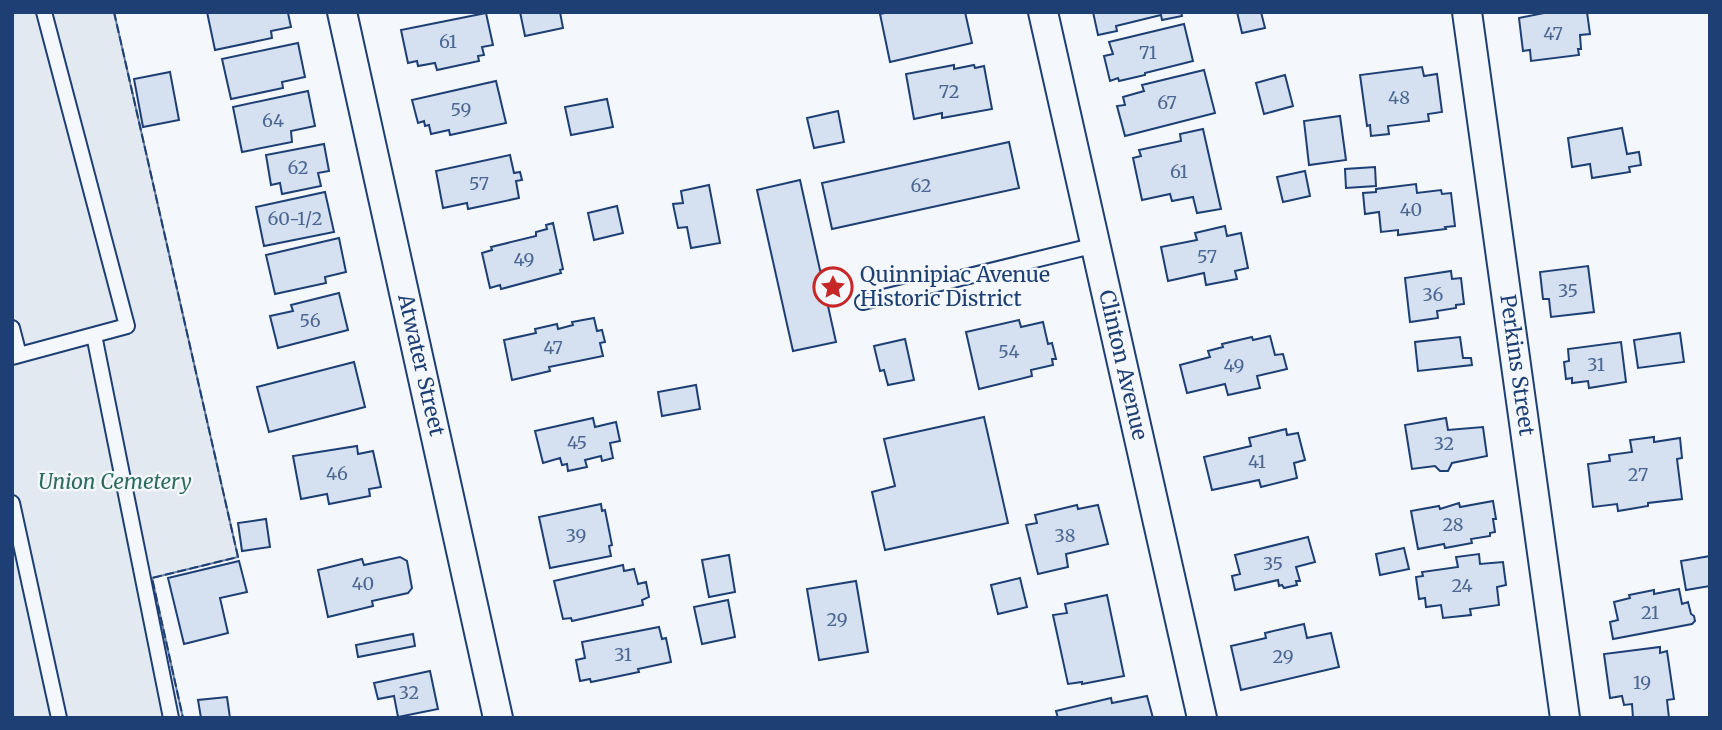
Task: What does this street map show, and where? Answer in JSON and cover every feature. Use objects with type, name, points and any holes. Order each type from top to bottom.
[{"type":"street","name":"Atwater Street","points":[[342,12],[498,718]]},
{"type":"street","name":"Clinton Avenue","points":[[1043,12],[1202,718]]},
{"type":"street","name":"Perkins Street","points":[[1467,12],[1565,718]]},
{"type":"lane","points":[[12,328],[16,356],[127,326],[44,12]]},
{"type":"lane","points":[[863,302],[1096,245]]},
{"type":"lane","points":[[94,335],[171,718]]},
{"type":"lane","points":[[12,503],[58,718]]},
{"type":"green space","name":"Union Cemetery","points":[[12,12],[114,12],[238,557],[152,578],[183,718],[12,718]]},
{"type":"building","points":[[207,12],[291,12],[288,13],[291,27],[271,31],[272,38],[215,50]]},
{"type":"building","points":[[520,12],[560,12],[563,28],[525,36]]},
{"type":"building","points":[[965,12],[972,43],[890,62],[880,14]]},
{"type":"building","points":[[1093,12],[1181,12],[1182,16],[1162,20],[1161,15],[1116,26],[1117,31],[1098,35]]},
{"type":"building","points":[[1237,12],[1261,12],[1265,28],[1242,33]]},
{"type":"building","points":[[1549,12],[1587,12],[1590,34],[1580,35],[1579,55],[1531,61],[1530,50],[1523,51],[1519,18]]},
{"type":"building","points":[[486,13],[493,45],[482,47],[484,55],[478,56],[479,61],[437,70],[435,63],[418,66],[417,61],[408,63],[401,30]]},
{"type":"building","points":[[1184,24],[1193,61],[1145,75],[1110,81],[1104,56],[1113,54],[1109,42]]},
{"type":"building","points":[[298,43],[305,77],[282,82],[283,88],[231,99],[222,59]]},
{"type":"building","points":[[954,65],[954,69],[984,66],[992,109],[942,118],[942,113],[914,119],[906,74]]},
{"type":"building","points":[[1422,67],[1424,76],[1437,74],[1442,112],[1428,114],[1429,121],[1388,126],[1389,134],[1371,136],[1370,125],[1367,126],[1360,75]]},
{"type":"building","points":[[1204,70],[1215,113],[1125,136],[1117,106],[1125,105],[1123,97],[1144,91],[1142,85]]},
{"type":"building","points":[[170,72],[179,120],[143,127],[134,79]]},
{"type":"building","points":[[1285,75],[1293,106],[1264,114],[1256,83]]},
{"type":"building","points":[[496,81],[506,123],[450,135],[449,130],[431,134],[429,125],[425,126],[424,121],[418,123],[412,100]]},
{"type":"building","points":[[308,91],[315,126],[291,131],[292,142],[242,152],[233,107]]},
{"type":"building","points":[[607,99],[613,127],[571,135],[565,107]]},
{"type":"building","points":[[838,111],[844,142],[814,148],[807,118]]},
{"type":"building","points":[[1340,116],[1346,160],[1309,165],[1304,121]]},
{"type":"building","points":[[1622,128],[1627,154],[1639,152],[1641,165],[1629,167],[1630,172],[1592,178],[1590,164],[1572,167],[1568,138]]},
{"type":"building","points":[[1203,129],[1221,209],[1197,213],[1193,197],[1172,201],[1170,194],[1142,200],[1133,158],[1141,156],[1139,150],[1181,141],[1180,134]]},
{"type":"building","points":[[1009,142],[1019,188],[832,229],[822,183]]},
{"type":"building","points":[[324,144],[329,171],[318,173],[321,186],[282,194],[280,183],[271,185],[266,155]]},
{"type":"building","points":[[510,155],[514,173],[520,172],[522,180],[516,181],[519,198],[468,209],[467,203],[443,208],[436,171]]},
{"type":"building","points":[[1375,167],[1376,186],[1346,188],[1345,169]]},
{"type":"building","points":[[1305,171],[1310,196],[1283,202],[1277,177]]},
{"type":"building","points":[[800,180],[836,342],[793,351],[757,190]]},
{"type":"building","points":[[1416,184],[1417,193],[1441,190],[1442,194],[1451,193],[1455,226],[1398,235],[1398,230],[1381,232],[1379,212],[1365,214],[1363,193]]},
{"type":"building","points":[[709,185],[720,243],[691,248],[687,227],[678,228],[673,204],[683,203],[681,191]]},
{"type":"building","points":[[325,192],[334,232],[264,246],[256,207]]},
{"type":"building","points":[[617,206],[623,233],[594,240],[588,213]]},
{"type":"building","points":[[553,223],[563,269],[560,270],[561,273],[501,289],[500,285],[490,288],[482,253],[492,250],[491,247],[536,236],[536,232],[547,229],[546,225]]},
{"type":"building","points":[[1225,226],[1227,236],[1241,233],[1248,268],[1235,271],[1237,279],[1206,285],[1204,273],[1168,281],[1161,247],[1197,240],[1195,233]]},
{"type":"building","points":[[339,238],[346,272],[325,277],[326,283],[275,294],[266,255]]},
{"type":"building","points":[[1588,266],[1594,312],[1551,317],[1549,299],[1543,299],[1540,272]]},
{"type":"building","points":[[1451,271],[1452,279],[1461,278],[1464,304],[1437,311],[1438,318],[1410,322],[1405,278]]},
{"type":"building","points":[[339,293],[348,330],[278,348],[270,316],[293,311],[291,305]]},
{"type":"building","points":[[594,318],[597,331],[602,330],[605,342],[600,343],[603,356],[549,367],[550,371],[512,380],[504,340],[536,333],[535,329],[557,324],[558,329],[573,325],[572,322]]},
{"type":"building","points":[[1019,320],[1021,327],[1043,322],[1048,344],[1052,343],[1056,359],[1052,359],[1053,365],[1031,370],[1032,376],[979,389],[966,332]]},
{"type":"building","points":[[1680,333],[1684,362],[1638,368],[1634,340]]},
{"type":"building","points":[[1270,336],[1275,355],[1283,354],[1287,369],[1257,376],[1260,388],[1228,395],[1225,384],[1187,393],[1180,365],[1210,357],[1208,351],[1223,347],[1222,344]]},
{"type":"building","points":[[1460,337],[1463,358],[1471,358],[1472,365],[1418,371],[1415,342]]},
{"type":"building","points":[[905,339],[914,380],[888,385],[884,370],[880,371],[874,346]]},
{"type":"building","points":[[1621,342],[1626,382],[1589,388],[1588,381],[1572,383],[1572,378],[1566,379],[1564,362],[1569,361],[1568,349]]},
{"type":"building","points":[[354,362],[365,407],[269,432],[257,387]]},
{"type":"building","points":[[696,385],[700,409],[662,416],[658,392]]},
{"type":"building","points":[[984,417],[1008,523],[885,550],[872,492],[895,486],[884,439]]},
{"type":"building","points":[[593,418],[595,427],[616,422],[620,441],[610,443],[613,458],[602,461],[601,456],[585,460],[587,467],[568,471],[567,464],[562,465],[560,458],[543,463],[535,431]]},
{"type":"building","points":[[1446,418],[1448,430],[1483,427],[1487,456],[1452,463],[1448,471],[1440,471],[1435,466],[1412,469],[1405,425]]},
{"type":"building","points":[[1286,429],[1287,435],[1298,433],[1305,460],[1294,463],[1297,478],[1261,487],[1259,480],[1212,490],[1204,457],[1251,446],[1249,438]]},
{"type":"building","points":[[1654,437],[1654,442],[1680,438],[1682,458],[1677,459],[1682,499],[1648,503],[1648,506],[1618,511],[1617,504],[1593,507],[1588,464],[1610,461],[1609,455],[1632,452],[1630,440]]},
{"type":"building","points":[[357,446],[358,454],[373,451],[381,487],[369,489],[370,496],[329,504],[327,494],[301,499],[293,456]]},
{"type":"building","points":[[1493,501],[1495,532],[1490,533],[1490,536],[1471,539],[1472,543],[1445,548],[1444,544],[1418,549],[1411,511],[1439,506],[1440,509],[1459,503],[1460,507]]},
{"type":"building","points":[[601,504],[602,511],[605,510],[612,545],[609,546],[611,556],[550,568],[539,517]]},
{"type":"building","points":[[1077,505],[1078,509],[1098,505],[1108,544],[1066,554],[1068,567],[1038,574],[1026,525],[1037,523],[1035,515]]},
{"type":"building","points":[[266,519],[270,547],[242,551],[238,523]]},
{"type":"building","points":[[1308,537],[1315,562],[1296,567],[1300,581],[1296,581],[1297,585],[1284,588],[1279,586],[1278,580],[1235,590],[1232,576],[1240,574],[1235,555]]},
{"type":"building","points":[[1404,548],[1409,569],[1380,575],[1376,554]]},
{"type":"building","points":[[1479,554],[1480,564],[1503,562],[1506,585],[1497,587],[1499,605],[1470,609],[1471,615],[1443,618],[1441,605],[1426,607],[1425,598],[1419,599],[1416,577],[1423,576],[1422,572],[1458,567],[1456,557]]},
{"type":"building","points":[[729,555],[735,592],[709,597],[702,560]]},
{"type":"building","points":[[1710,556],[1710,586],[1686,590],[1681,561]]},
{"type":"building","points":[[400,557],[407,561],[412,588],[408,593],[372,601],[373,606],[328,617],[318,570],[362,559],[364,565]]},
{"type":"building","points":[[239,561],[247,592],[220,598],[228,633],[184,644],[168,578]]},
{"type":"building","points":[[623,565],[624,571],[634,569],[638,584],[646,582],[649,597],[642,600],[643,605],[572,621],[571,618],[563,619],[554,581]]},
{"type":"building","points":[[1020,578],[1027,607],[998,614],[991,585]]},
{"type":"building","points":[[856,581],[868,652],[819,660],[807,589]]},
{"type":"building","points":[[1679,589],[1682,604],[1688,602],[1694,616],[1695,621],[1692,624],[1613,639],[1610,622],[1618,620],[1614,602],[1630,598],[1629,595],[1654,590],[1654,594]]},
{"type":"building","points":[[1107,595],[1124,676],[1068,684],[1053,615],[1067,613],[1065,604]]},
{"type":"building","points":[[728,600],[735,637],[702,644],[694,607]]},
{"type":"building","points":[[1304,624],[1307,638],[1331,633],[1339,667],[1241,690],[1231,646],[1266,638],[1265,633]]},
{"type":"building","points":[[659,627],[662,639],[666,638],[671,662],[638,669],[639,672],[591,682],[590,679],[580,681],[576,660],[585,658],[582,642]]},
{"type":"building","points":[[413,634],[415,646],[358,657],[356,645]]},
{"type":"building","points":[[1660,647],[1660,653],[1667,651],[1674,699],[1667,700],[1669,718],[1633,718],[1632,704],[1624,705],[1622,696],[1610,698],[1604,654]]},
{"type":"building","points":[[430,671],[438,709],[398,717],[394,696],[378,699],[374,683]]},
{"type":"building","points":[[1147,696],[1153,718],[1058,718],[1056,711],[1111,698],[1112,703]]},
{"type":"building","points":[[227,697],[230,718],[201,718],[198,700]]},
{"type":"fence","points":[[114,12],[238,557],[152,578],[183,718]]},
{"type":"place","name":"Quinnipiac Avenue Historic District","points":[[833,287]]}]
